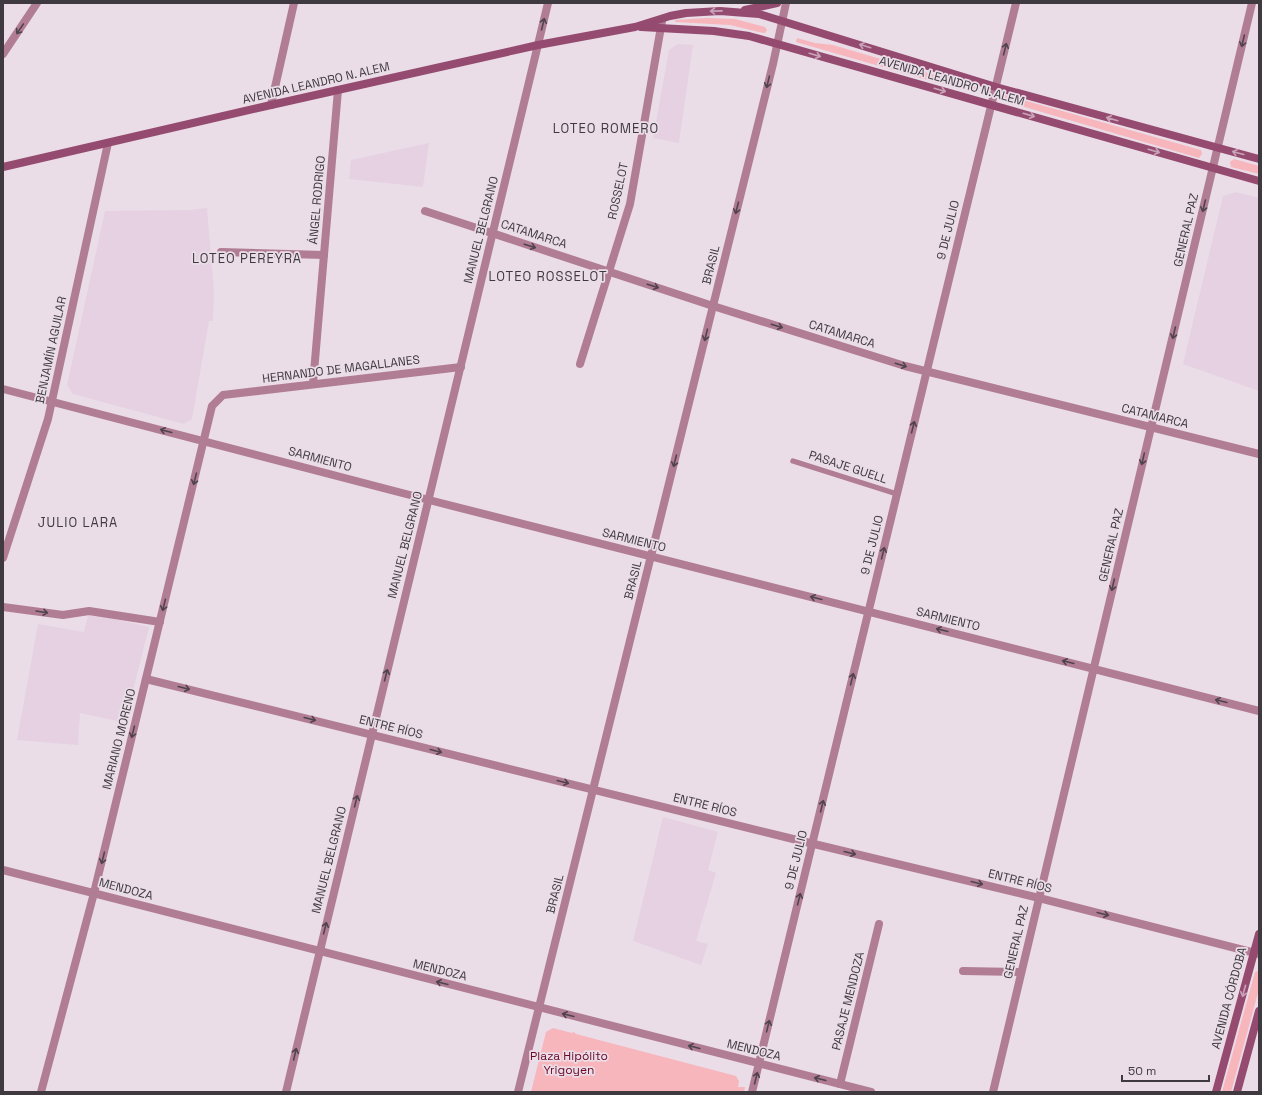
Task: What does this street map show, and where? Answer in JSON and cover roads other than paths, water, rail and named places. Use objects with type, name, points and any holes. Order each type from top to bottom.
[{"type":"street","points":[[3,54],[37,3]]},
{"type":"street","points":[[271,105],[294,3]]},
{"type":"street","name":"MANUEL BELGRANO","points":[[286,1092],[548,3]]},
{"type":"street","name":"AVENIDA LEANDRO N. ALEM","points":[[736,11],[777,3]]},
{"type":"street","name":"BRASIL","points":[[518,1092],[713,306],[786,3]]},
{"type":"street","name":"9 DE JULIO","points":[[752,1092],[1016,3]]},
{"type":"street","name":"GENERAL PAZ","points":[[993,1092],[1252,3]]},
{"type":"street","name":"AVENIDA LEANDRO N. ALEM","points":[[3,167],[538,45],[635,27],[662,18],[703,11],[736,11],[759,14],[996,87],[1259,159]]},
{"type":"street","name":"ROSSELOT","points":[[580,364],[630,204],[662,18]]},
{"type":"street","name":"AVENIDA LEANDRO N. ALEM","points":[[635,27],[728,32],[745,35],[1259,181]]},
{"type":"street","name":"ÁNGEL RODRIGO","points":[[313,384],[338,90]]},
{"type":"street","name":"BENJAMÍN AGUILAR","points":[[3,558],[48,419],[108,143]]},
{"type":"street","name":"CATAMARCA","points":[[425,211],[713,306],[905,366],[1259,454]]},
{"type":"street","points":[[221,252],[324,254]]},
{"type":"street","name":"HERNANDO DE MAGALLANES","points":[[223,395],[461,367]]},
{"type":"street","name":"SARMIENTO","points":[[3,389],[428,500],[1259,710]]},
{"type":"street","name":"MARIANO MORENO","points":[[40,1092],[94,893],[212,406],[223,395]]},
{"type":"street","points":[[3,607],[63,616],[89,611],[160,622]]},
{"type":"street","name":"ENTRE RÍOS","points":[[146,679],[812,844],[1039,898],[1256,954]]},
{"type":"street","name":"MENDOZA","points":[[3,870],[872,1092]]},
{"type":"street","name":"PASAJE MENDOZA","points":[[840,1084],[879,924]]},
{"type":"street","name":"AVENIDA CÓRDOBA","points":[[1216,1092],[1256,954],[1259,934]]},
{"type":"street","points":[[963,971],[1021,972]]},
{"type":"street","points":[[1237,1092],[1259,1011]]},
{"type":"lane","name":"PASAJE GUELL","points":[[793,462],[897,494]]},
{"type":"district","name":"LOTEO ROMERO","points":[[606,128]]},
{"type":"district","name":"LOTEO PEREYRA","points":[[247,258]]},
{"type":"district","name":"LOTEO ROSSELOT","points":[[548,276]]},
{"type":"district","name":"JULIO LARA","points":[[78,522]]},
{"type":"park label","name":"Plaza Hipólito Yrigoyen","points":[[569,1063]]}]
